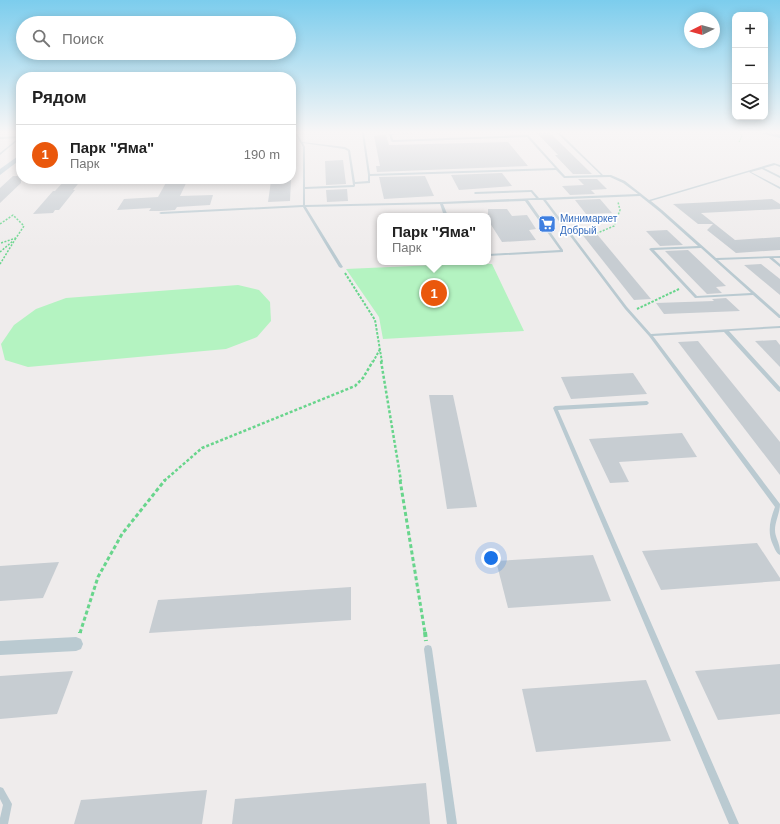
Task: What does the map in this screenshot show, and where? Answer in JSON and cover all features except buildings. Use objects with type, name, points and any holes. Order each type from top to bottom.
[{"type":"street","points":[[0,648],[76,644]]},
{"type":"lane","points":[[304,171],[304,206],[341,266]]},
{"type":"lane","points":[[352,171],[354,183]]},
{"type":"lane","points":[[304,188],[354,186],[354,183],[370,182],[367,171]]},
{"type":"lane","points":[[368,175],[480,171]]},
{"type":"lane","points":[[559,171],[564,177],[602,175],[617,178],[649,201],[780,317]]},
{"type":"lane","points":[[598,171],[602,175]]},
{"type":"lane","points":[[769,171],[780,177]]},
{"type":"lane","points":[[649,201],[750,172],[780,188]]},
{"type":"lane","points":[[475,193],[532,191],[538,199]]},
{"type":"lane","points":[[161,214],[304,206],[441,203],[641,195]]},
{"type":"lane","points":[[544,199],[630,312],[650,335],[779,507],[772,523],[771,534],[780,552]]},
{"type":"lane","points":[[491,255],[562,251],[526,200]]},
{"type":"lane","points":[[441,203],[445,213]]},
{"type":"lane","points":[[701,246],[651,250],[696,297],[755,294]]},
{"type":"lane","points":[[769,257],[780,266]]},
{"type":"lane","points":[[715,258],[780,257]]},
{"type":"lane","points":[[650,335],[780,327]]},
{"type":"lane","points":[[725,330],[780,390]]},
{"type":"lane","points":[[647,403],[555,408],[734,824]]},
{"type":"lane","points":[[428,649],[452,824]]},
{"type":"lane","points":[[0,791],[8,804],[3,824]]},
{"type":"path","points":[[572,236],[595,234],[614,226],[620,210],[617,196]]},
{"type":"path","points":[[0,224],[13,215],[24,226],[0,264]]},
{"type":"path","points":[[0,243],[16,238]]},
{"type":"path","points":[[0,252],[16,238]]},
{"type":"path","points":[[341,266],[375,320],[428,649]]},
{"type":"path","points":[[630,312],[685,286]]},
{"type":"path","points":[[76,644],[98,577],[122,534],[168,476],[202,448],[355,386],[363,378],[380,349]]},
{"type":"green space","points":[[492,264],[524,331],[383,339],[379,317],[346,269]]},
{"type":"green space","points":[[238,285],[259,290],[270,302],[271,321],[257,337],[226,349],[28,367],[5,360],[1,344],[14,325],[36,309],[66,298]]},
{"type":"place","name":"Минимаркет Добрый","points":[[547,224]]},
{"type":"place","name":"Парк \"Яма\"","points":[[434,293]]}]
